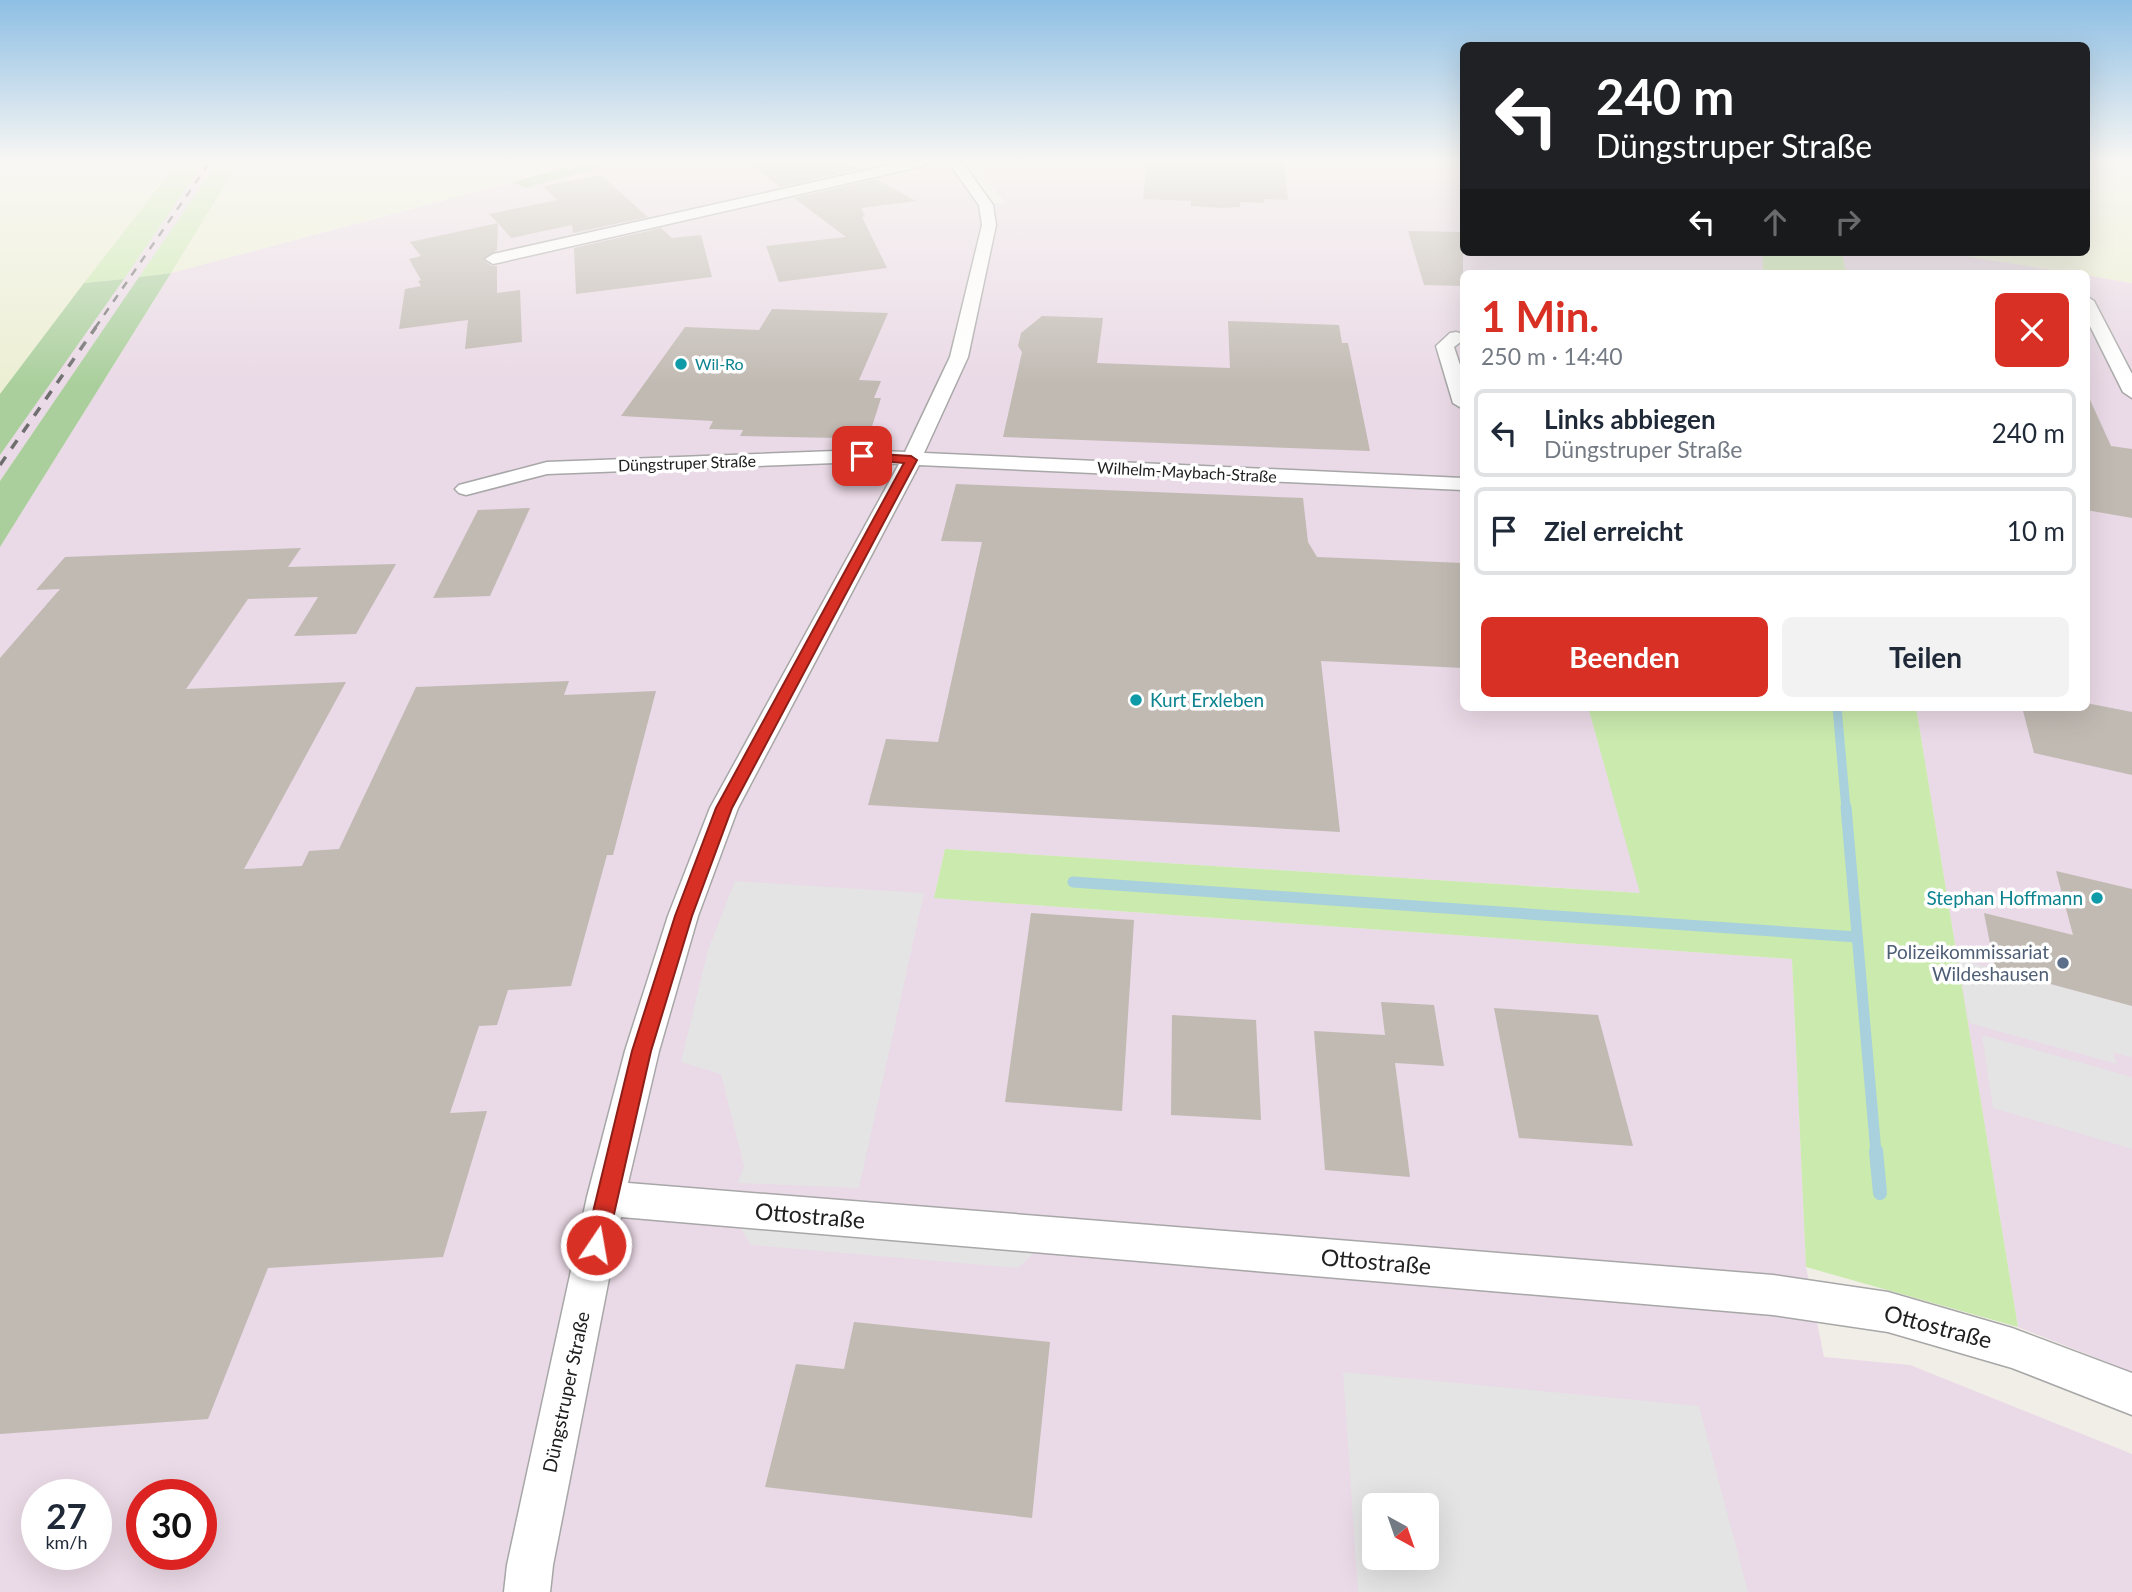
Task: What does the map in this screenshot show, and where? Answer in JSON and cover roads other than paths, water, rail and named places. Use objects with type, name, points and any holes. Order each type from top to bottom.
[{"type":"street","points":[[493,259],[594,236]]},
{"type":"street","name":"Düngstruper Straße","points":[[527,1592],[530,1565],[606,1197],[642,1051],[683,916],[724,808],[911,460],[959,357],[986,236]]},
{"type":"street","points":[[2090,309],[2132,392]]},
{"type":"street","points":[[1456,337],[1445,346],[1460,394]]},
{"type":"street","name":"Düngstruper Straße","points":[[466,489],[547,468],[862,456],[911,460]]},
{"type":"street","name":"Wilhelm-Maybach-Straße","points":[[911,460],[1460,484]]},
{"type":"street","name":"Ottostraße","points":[[606,1197],[643,1203],[1773,1295],[1888,1312],[2012,1348],[2132,1394]]},
{"type":"waterway","points":[[1837,711],[1846,809]]},
{"type":"waterway","points":[[1846,807],[1876,1153]]},
{"type":"waterway","points":[[1073,882],[1857,937]]},
{"type":"waterway","points":[[1876,1151],[1880,1193]]},
{"type":"railway","points":[[95,328],[159,236]]},
{"type":"railway","points":[[0,465],[96,327]]},
{"type":"place","name":"Wil-Ro","points":[[681,364]]},
{"type":"place","name":"Kurt Erxleben","points":[[1136,700]]},
{"type":"place","name":"Stephan Hoffmann","points":[[2097,898]]},
{"type":"place","name":"Polizeikommissariat Wildeshausen","points":[[2063,963]]}]
